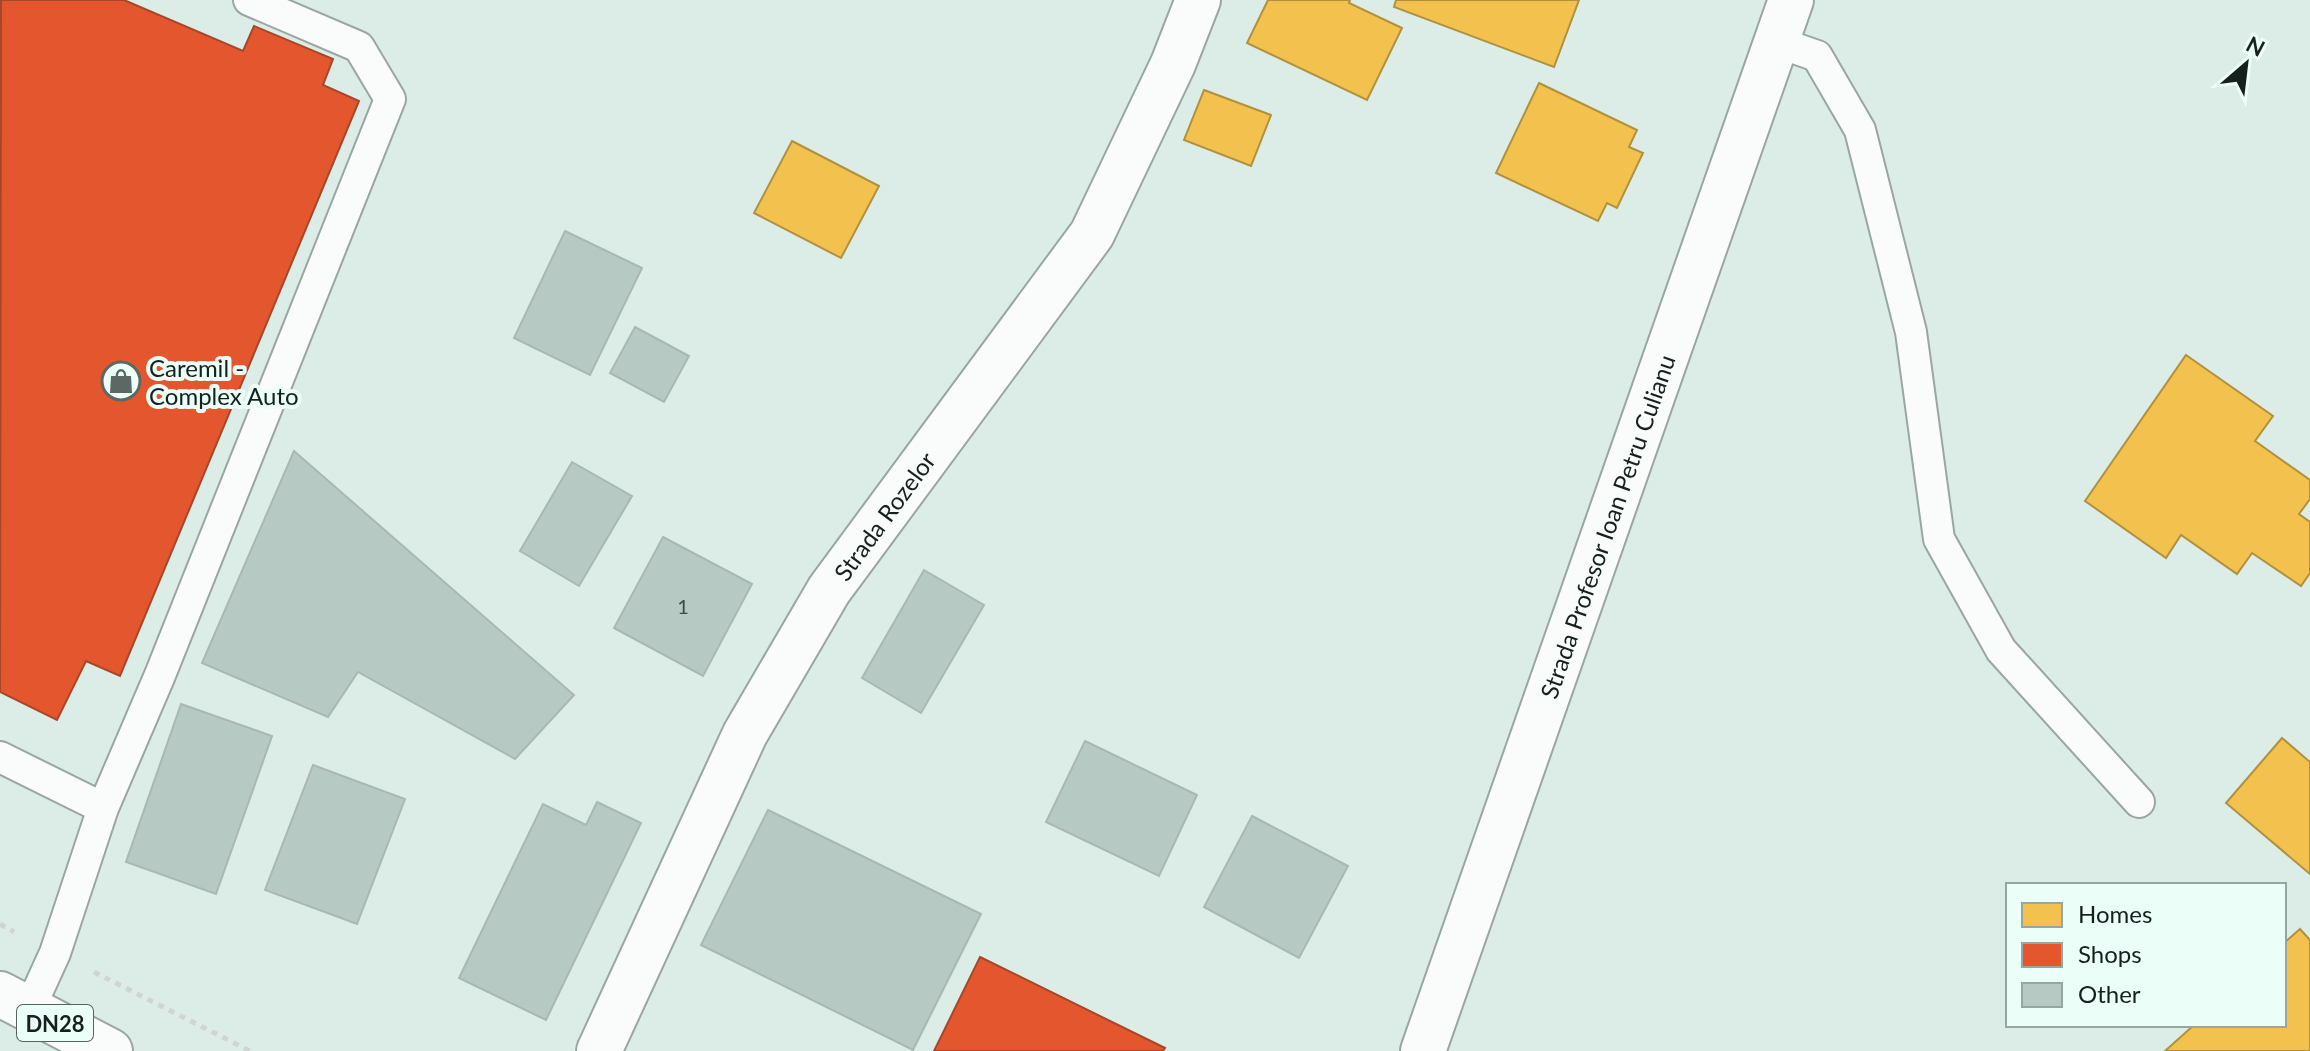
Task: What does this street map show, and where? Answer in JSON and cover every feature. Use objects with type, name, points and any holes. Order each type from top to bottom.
[{"type":"main road","name":"Strada Rozelor","points":[[599,1051],[745,734],[829,590],[1092,234],[1173,64],[1198,0]]},
{"type":"main road","name":"Strada Profesor Ioan Petru Culianu","points":[[1423,1051],[1791,0]]},
{"type":"main road","name":"DN28","points":[[14,1002],[110,1051]]},
{"type":"lane","points":[[14,1002],[55,953],[103,808],[160,675],[390,99],[359,47],[249,0]]},
{"type":"lane","points":[[1777,42],[1817,56],[1860,130],[1911,332],[1939,539],[2001,650],[2139,802]]},
{"type":"lane","points":[[0,757],[103,808]]},
{"type":"path","points":[[0,924],[250,1051]]},
{"type":"building: Homes","points":[[1268,0],[1350,0],[1349,3],[1402,28],[1367,100],[1247,43]]},
{"type":"building: Homes","points":[[1396,0],[1579,0],[1554,67],[1394,7]]},
{"type":"building: Homes","points":[[1539,83],[1637,130],[1629,147],[1643,153],[1617,208],[1607,203],[1598,221],[1496,173]]},
{"type":"building: Homes","points":[[1204,90],[1271,115],[1251,166],[1184,140]]},
{"type":"building: Homes","points":[[792,141],[879,186],[841,258],[754,213]]},
{"type":"building: Homes","points":[[2186,355],[2273,416],[2255,441],[2310,480],[2310,499],[2299,514],[2310,522],[2310,573],[2301,586],[2252,553],[2237,574],[2181,535],[2166,558],[2085,501]]},
{"type":"building: Homes","points":[[2282,738],[2310,762],[2310,874],[2226,803]]},
{"type":"building: Homes","points":[[2300,929],[2310,940],[2310,1051],[2165,1051],[2192,1027],[2286,1027],[2286,941]]},
{"type":"building: Shops","name":"Caremil - Complex Auto","points":[[1,0],[124,0],[243,51],[254,26],[333,59],[323,85],[359,101],[120,676],[86,661],[57,720],[0,692]]},
{"type":"building: Shops","points":[[980,957],[1165,1048],[1163,1051],[934,1051]]},
{"type":"building: Other","points":[[565,231],[642,268],[590,375],[514,338]]},
{"type":"building: Other","points":[[635,327],[689,356],[664,402],[610,373]]},
{"type":"building: Other","points":[[294,451],[574,695],[515,759],[358,672],[328,717],[202,663]]},
{"type":"building: Other","points":[[572,462],[632,496],[579,586],[520,551]]},
{"type":"building: Other","points":[[663,537],[752,584],[703,676],[614,628]]},
{"type":"building: Other","points":[[924,570],[984,605],[921,713],[862,678]]},
{"type":"building: Other","points":[[181,704],[272,736],[216,894],[126,862]]},
{"type":"building: Other","points":[[1085,741],[1197,795],[1159,876],[1046,822]]},
{"type":"building: Other","points":[[313,765],[405,799],[357,924],[265,890]]},
{"type":"building: Other","points":[[597,802],[641,823],[546,1020],[459,978],[543,804],[586,825]]},
{"type":"building: Other","points":[[768,810],[981,914],[913,1050],[701,945]]},
{"type":"building: Other","points":[[1252,816],[1348,866],[1299,958],[1204,907]]},
{"type":"place","name":"Caremil - Complex Auto","points":[[121,381]]}]
